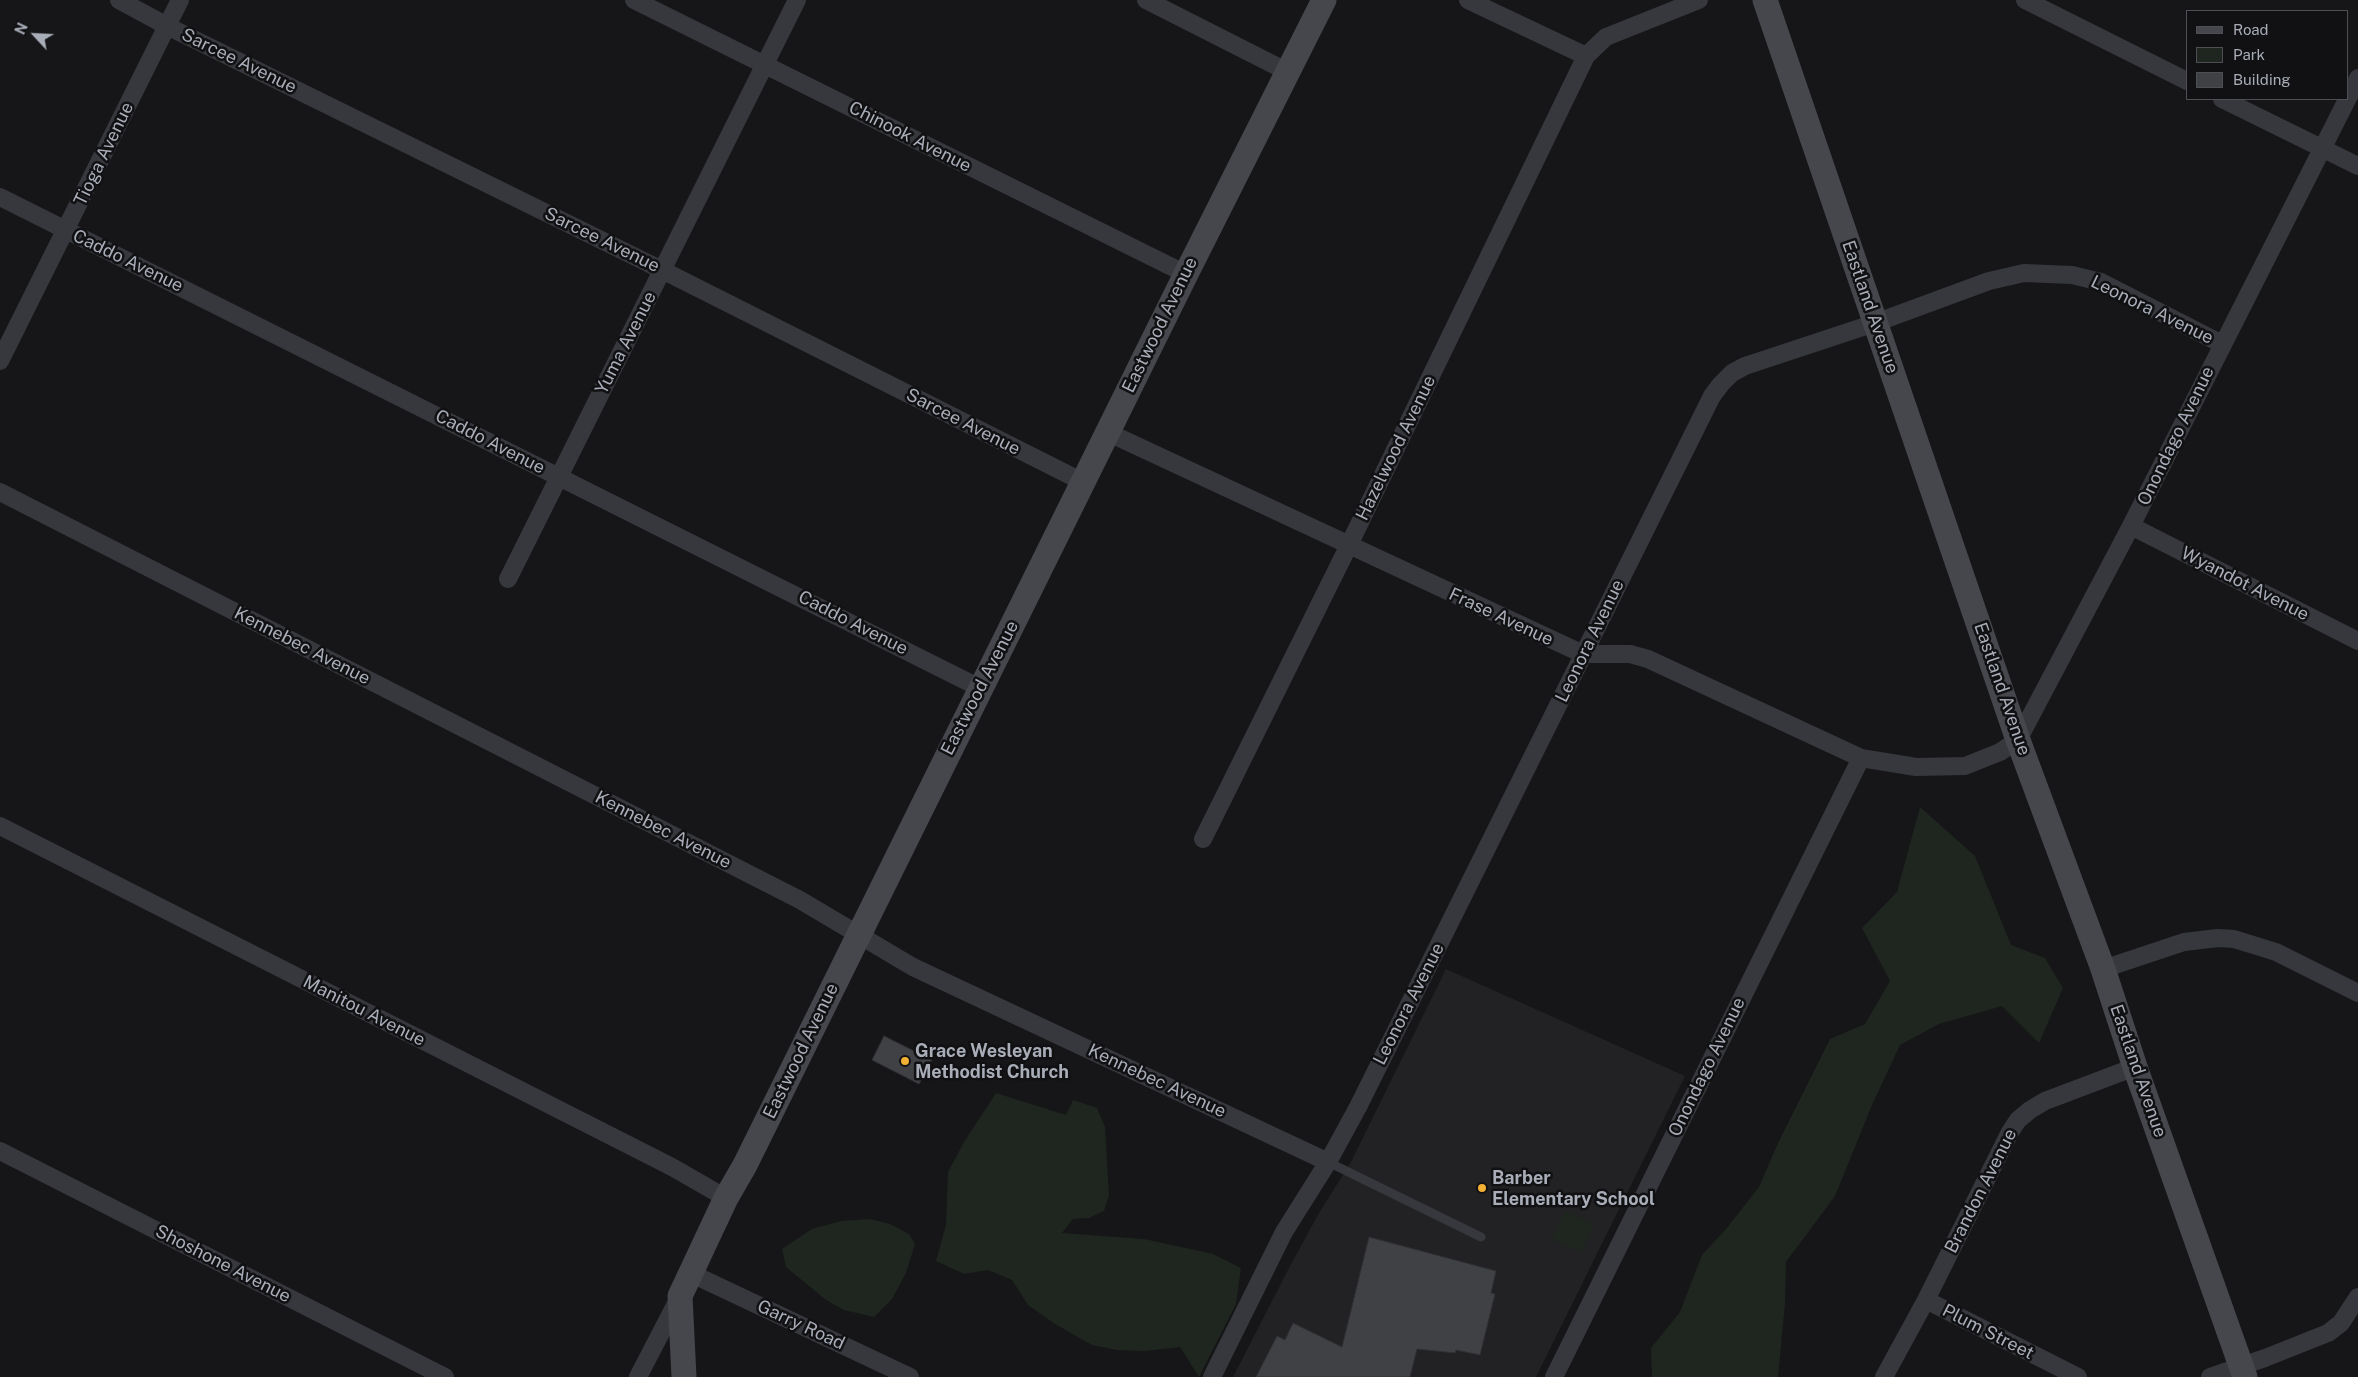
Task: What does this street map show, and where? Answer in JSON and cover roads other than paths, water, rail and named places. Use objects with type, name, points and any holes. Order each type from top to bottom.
[{"type":"street","name":"Sarcee Avenue","points":[[119,0],[167,26],[662,270],[1083,482]]},
{"type":"street","name":"Tioga Avenue","points":[[0,361],[180,0]]},
{"type":"street","name":"Chinook Avenue","points":[[634,0],[1186,274]]},
{"type":"street","name":"Yuma Avenue","points":[[508,579],[797,0]]},
{"type":"street","points":[[1146,0],[1288,72]]},
{"type":"street","name":"Eastwood Avenue","points":[[638,1377],[680,1296],[726,1198],[745,1165],[1107,432],[1324,0]]},
{"type":"street","points":[[1468,0],[1586,56],[1606,37],[1699,0]]},
{"type":"street","name":"Eastland Avenue","points":[[1765,0],[1992,659],[2018,740],[2103,969],[2243,1372]]},
{"type":"street","points":[[2025,0],[2186,80]]},
{"type":"street","name":"Hazelwood Avenue","points":[[1203,839],[1349,545],[1586,56]]},
{"type":"street","name":"Onondago Avenue","points":[[2348,98],[2358,78]]},
{"type":"street","points":[[2224,100],[2358,166]]},
{"type":"street","name":"Onondago Avenue","points":[[2018,740],[2131,526],[2347,100]]},
{"type":"street","name":"Caddo Avenue","points":[[0,197],[980,688]]},
{"type":"street","name":"Leonora Avenue","points":[[1212,1377],[1284,1232],[1328,1162],[1358,1107],[1712,396],[1721,384],[1732,373],[1745,366],[1875,323],[1989,281],[2024,273],[2042,272],[2072,275],[2101,282],[2222,344]]},
{"type":"street","name":"Frase Avenue","points":[[1107,432],[1583,654],[1630,654],[1648,659],[1861,758],[1916,767],[1965,766],[2000,752],[2018,740]]},
{"type":"street","name":"Kennebec Avenue","points":[[0,492],[800,900],[913,967],[1328,1162]]},
{"type":"street","name":"Wyandot Avenue","points":[[2131,526],[2358,641]]},
{"type":"street","name":"Onondago Avenue","points":[[1554,1377],[1861,758]]},
{"type":"street","name":"Manitou Avenue","points":[[0,826],[663,1163],[726,1198]]},
{"type":"street","points":[[2103,969],[2184,942],[2218,938],[2234,939],[2276,952],[2358,993]]},
{"type":"street","name":"Brandon Avenue","points":[[1884,1377],[1926,1300],[2005,1140],[2018,1120],[2045,1101],[2136,1067]]},
{"type":"street","name":"Shoshone Avenue","points":[[0,1151],[445,1377]]},
{"type":"street","name":"Garry Road","points":[[690,1273],[910,1377]]},
{"type":"street","points":[[680,1296],[684,1377]]},
{"type":"street","points":[[2210,1377],[2243,1372],[2328,1333],[2341,1323],[2358,1297]]},
{"type":"street","name":"Plum Street","points":[[1926,1300],[2078,1377]]},
{"type":"lane","points":[[1328,1162],[1481,1237]]},
{"type":"place","name":"Grace Wesleyan Methodist Church","points":[[905,1061]]},
{"type":"place","name":"Barber Elementary School","points":[[1482,1188]]}]
